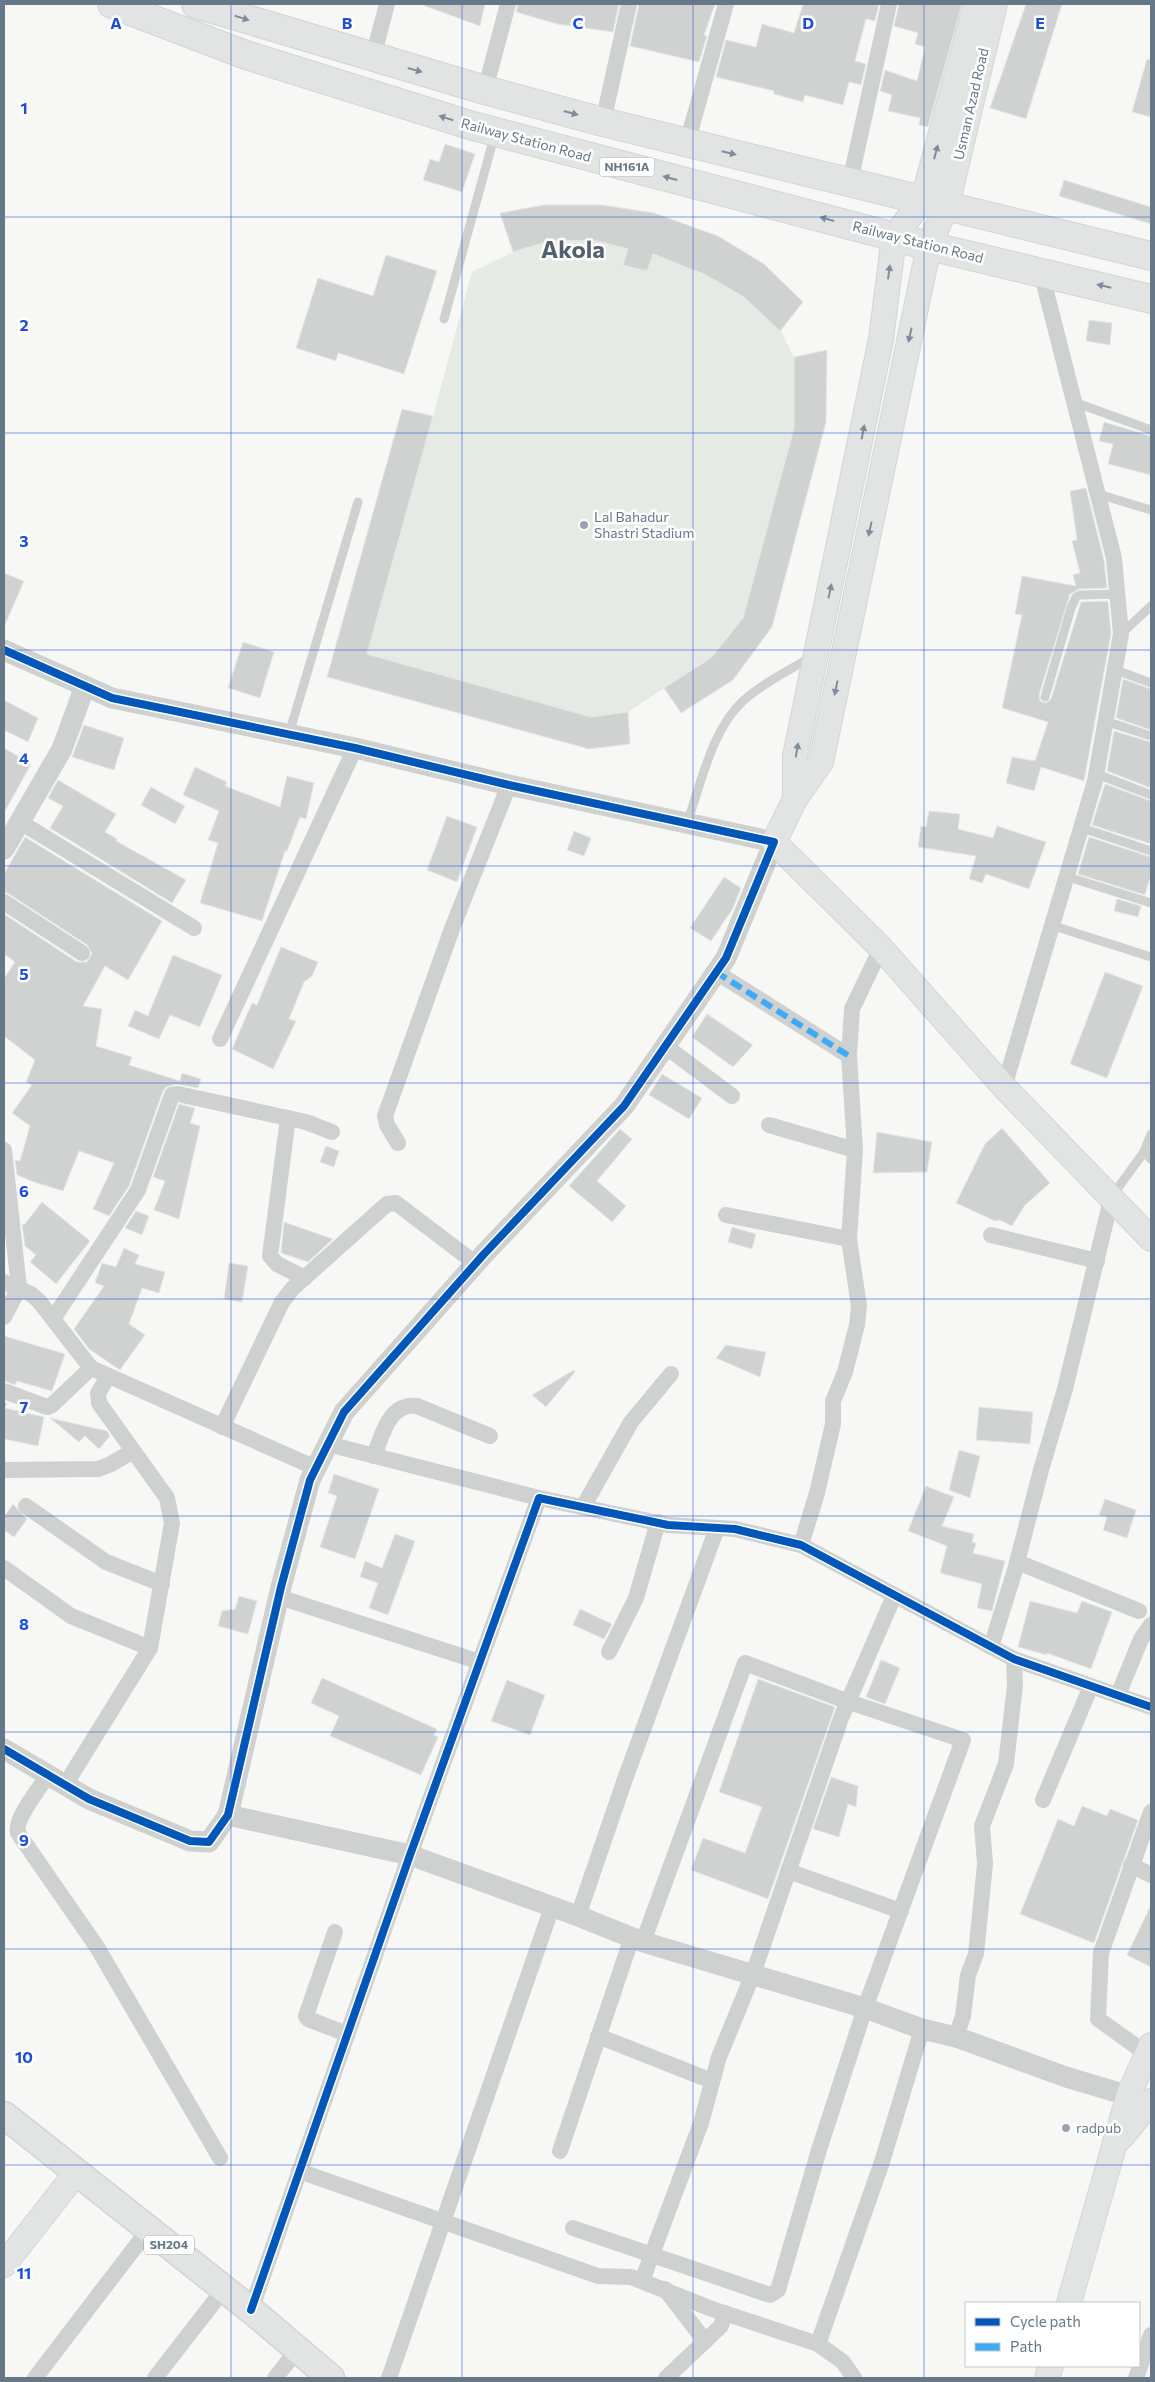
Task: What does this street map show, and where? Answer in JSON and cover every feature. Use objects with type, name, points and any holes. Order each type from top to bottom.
[{"type":"highway","name":"Railway Station Road","points":[[112,4],[246,55],[495,132],[929,246],[1151,299]]},
{"type":"highway","points":[[196,4],[485,90],[603,122],[1151,256]]},
{"type":"main road","name":"Usman Azad Road","points":[[935,202],[976,4]]},
{"type":"main road","name":"Usman Azad Road","points":[[935,202],[994,4]]},
{"type":"main road","points":[[796,799],[795,756],[881,340],[894,237],[935,202]]},
{"type":"main road","points":[[935,202],[929,246],[821,762],[796,799],[774,842],[882,948],[1004,1087],[1112,1196],[1151,1239]]},
{"type":"main road","points":[[852,483],[878,488]]},
{"type":"main road","points":[[1069,2302],[1115,2145],[1145,2100],[1149,2049]]},
{"type":"main road","name":"SH204","points":[[4,2115],[224,2289],[331,2378]]},
{"type":"main road","points":[[4,2265],[76,2173]]},
{"type":"street","points":[[373,57],[387,4]]},
{"type":"street","points":[[485,90],[508,4]]},
{"type":"street","points":[[603,122],[629,4]]},
{"type":"street","points":[[687,143],[726,4]]},
{"type":"street","points":[[850,182],[889,4]]},
{"type":"street","points":[[1004,1087],[1054,926],[1097,774],[1108,722],[1121,634],[1119,594],[1114,558],[1041,272]]},
{"type":"street","points":[[4,650],[112,698],[355,748],[509,785],[774,842],[726,958],[624,1106],[476,1264],[344,1412],[310,1480],[228,1815],[209,1842],[190,1841],[89,1799],[4,1749]]},
{"type":"street","points":[[4,849],[62,748],[85,686]]},
{"type":"street","points":[[220,1039],[355,748]]},
{"type":"street","points":[[398,1143],[387,1125],[385,1116],[453,926],[509,785]]},
{"type":"street","points":[[20,822],[194,928]]},
{"type":"street","points":[[4,902],[82,953]]},
{"type":"street","points":[[801,1545],[817,1493],[833,1424],[833,1400],[845,1372],[859,1306],[849,1239],[855,1150],[849,1056],[852,1010],[882,948]]},
{"type":"street","points":[[716,972],[849,1056]]},
{"type":"street","points":[[665,1046],[732,1096]]},
{"type":"street","points":[[53,1319],[138,1190],[172,1095],[178,1094],[288,1118],[332,1132]]},
{"type":"street","points":[[288,1118],[270,1256],[277,1264],[305,1278]]},
{"type":"street","points":[[769,1125],[855,1150]]},
{"type":"street","points":[[4,1150],[19,1288],[4,1317]]},
{"type":"street","points":[[991,1647],[1017,1562],[1065,1389],[1098,1261],[1112,1196]]},
{"type":"street","points":[[222,1427],[282,1302],[305,1278],[391,1202],[396,1203],[476,1264]]},
{"type":"street","points":[[726,1215],[849,1239]]},
{"type":"street","points":[[991,1235],[1098,1261]]},
{"type":"street","points":[[4,1282],[19,1288],[39,1301],[91,1368],[316,1468]]},
{"type":"street","points":[[4,1391],[47,1407],[52,1405],[91,1368]]},
{"type":"street","points":[[584,1507],[631,1422],[671,1374]]},
{"type":"street","points":[[108,1377],[98,1393],[99,1403],[167,1498],[170,1509],[172,1523],[150,1648],[56,1780],[20,1819],[17,1828],[18,1833],[97,1947],[220,2158]]},
{"type":"street","points":[[374,1456],[388,1421],[395,1412],[407,1406],[417,1406],[490,1436]]},
{"type":"street","points":[[328,1444],[538,1498],[668,1525],[735,1529],[801,1545],[1014,1659],[1151,1708]]},
{"type":"street","points":[[4,1470],[98,1469],[112,1464],[133,1451]]},
{"type":"street","points":[[250,2310],[538,1498]]},
{"type":"street","points":[[26,1506],[106,1562],[162,1584]]},
{"type":"street","points":[[609,1652],[636,1598],[658,1522]]},
{"type":"street","points":[[578,1916],[625,1779],[717,1528]]},
{"type":"street","points":[[1017,1562],[1138,1611]]},
{"type":"street","points":[[4,1568],[71,1616],[150,1648]]},
{"type":"street","points":[[642,2281],[701,2124],[719,2057],[753,1974],[849,1702],[894,1596]]},
{"type":"street","points":[[280,1597],[480,1662]]},
{"type":"street","points":[[1118,1696],[1141,1639],[1151,1625]]},
{"type":"street","points":[[956,2037],[963,2016],[968,1976],[976,1954],[985,1864],[982,1826],[1006,1764],[1015,1685],[1014,1659]]},
{"type":"street","points":[[560,2151],[598,2036],[745,1663],[849,1702],[964,1740],[865,2008],[819,2150],[778,2290],[770,2295],[573,2228]]},
{"type":"street","points":[[1043,1800],[1091,1686]]},
{"type":"street","points":[[1149,2049],[1098,2019],[1101,1953],[1151,1812]]},
{"type":"street","points":[[228,1815],[410,1855],[637,1939],[865,2008],[922,2029],[956,2037],[1066,2077],[1145,2100]]},
{"type":"street","points":[[1132,1865],[1151,1875]]},
{"type":"street","points":[[788,1871],[902,1911]]},
{"type":"street","points":[[390,2378],[552,1907]]},
{"type":"street","points":[[335,1932],[306,2016],[308,2020],[347,2034]]},
{"type":"street","points":[[818,2344],[882,2162],[922,2029]]},
{"type":"street","points":[[598,2036],[712,2080]]},
{"type":"street","points":[[299,2171],[598,2276],[631,2277],[725,2313],[818,2344],[843,2362],[854,2378]]},
{"type":"street","points":[[35,2378],[149,2229]]},
{"type":"street","points":[[155,2378],[224,2289]]},
{"type":"street","points":[[664,2289],[704,2341]]},
{"type":"street","points":[[666,2378],[721,2326],[725,2313]]},
{"type":"street","points":[[1140,2367],[1151,2335]]},
{"type":"street","points":[[275,2378],[298,2349]]},
{"type":"lane","points":[[444,319],[495,132]]},
{"type":"lane","points":[[1074,402],[1151,430]]},
{"type":"lane","points":[[1098,494],[1151,510]]},
{"type":"lane","points":[[289,734],[358,502]]},
{"type":"lane","points":[[1045,696],[1076,597],[1080,595],[1119,594]]},
{"type":"lane","points":[[1121,634],[1151,606]]},
{"type":"lane","points":[[686,823],[718,736],[727,718],[744,700],[817,654]]},
{"type":"lane","points":[[1116,670],[1151,682]]},
{"type":"lane","points":[[1108,722],[1151,736]]},
{"type":"lane","points":[[1097,774],[1151,794]]},
{"type":"lane","points":[[1082,828],[1151,851]]},
{"type":"lane","points":[[1068,877],[1151,903]]},
{"type":"lane","points":[[1054,926],[1151,957]]},
{"type":"lane","points":[[1112,1196],[1148,1156],[1151,1134]]},
{"type":"shaded area","name":"Lal Bahadur Shastri Stadium","points":[[545,205],[602,205],[654,213],[718,236],[764,264],[803,302],[781,331],[794,357],[827,350],[826,422],[772,627],[733,680],[681,713],[664,688],[628,712],[630,744],[589,749],[327,677],[402,409],[433,416],[472,272],[513,252],[500,213]]},
{"type":"building","points":[[425,4],[485,4],[480,26],[425,6]]},
{"type":"building","points":[[518,4],[619,4],[613,32],[557,24],[516,12]]},
{"type":"building","points":[[639,4],[715,4],[704,35],[707,36],[699,62],[630,46]]},
{"type":"building","points":[[803,4],[879,4],[875,21],[866,19],[855,61],[866,64],[861,85],[849,82],[843,105],[805,95],[803,102],[774,94],[774,91],[716,77],[726,40],[756,47],[762,24],[794,33]]},
{"type":"building","points":[[899,4],[962,4],[928,127],[919,125],[920,118],[888,111],[892,95],[880,91],[885,70],[917,81],[925,47],[915,44],[918,33],[894,26]]},
{"type":"building","points":[[1026,4],[1062,4],[1026,119],[990,108]]},
{"type":"building","points":[[1147,59],[1151,60],[1151,117],[1132,112]]},
{"type":"building","points":[[445,144],[475,154],[462,192],[423,180],[430,159],[439,162]]},
{"type":"building","points":[[1064,180],[1151,207],[1151,224],[1059,196]]},
{"type":"building","points":[[544,205],[602,205],[654,213],[718,236],[764,264],[803,302],[780,331],[744,297],[706,275],[653,254],[647,271],[623,265],[628,249],[598,241],[552,240],[513,252],[500,213]]},
{"type":"building","points":[[386,255],[437,271],[404,374],[338,353],[336,361],[296,348],[318,278],[373,296]]},
{"type":"building","points":[[1089,320],[1112,323],[1110,345],[1086,341]]},
{"type":"building","points":[[827,350],[826,422],[772,627],[733,680],[681,713],[664,688],[711,658],[743,618],[794,428],[794,357]]},
{"type":"building","points":[[402,409],[433,416],[367,654],[591,717],[628,712],[630,744],[589,749],[327,677]]},
{"type":"building","points":[[1104,422],[1151,436],[1151,475],[1108,464],[1113,444],[1099,441]]},
{"type":"building","points":[[1086,488],[1104,560],[1107,588],[1079,589],[1070,594],[1039,695],[1040,701],[1046,703],[1051,699],[1081,602],[1108,601],[1111,634],[1084,781],[1041,767],[1034,791],[1006,783],[1012,757],[1035,761],[1048,722],[1002,708],[1022,615],[1015,614],[1022,576],[1076,586],[1073,575],[1080,573],[1072,541],[1077,540],[1070,491]]},
{"type":"building","points":[[4,573],[24,581],[4,627]]},
{"type":"building","points":[[243,642],[274,652],[260,698],[228,688]]},
{"type":"building","points":[[1123,679],[1151,689],[1151,730],[1116,718]]},
{"type":"building","points":[[4,700],[38,718],[28,742],[4,730]]},
{"type":"building","points":[[84,725],[124,738],[114,770],[72,757]]},
{"type":"building","points":[[1114,731],[1151,742],[1151,788],[1107,771]]},
{"type":"building","points":[[4,748],[31,764],[4,813]]},
{"type":"building","points":[[195,767],[227,782],[225,786],[280,807],[287,776],[314,783],[306,819],[300,817],[287,851],[285,851],[262,921],[200,903],[218,843],[208,840],[219,811],[183,795]]},
{"type":"building","points":[[58,780],[116,814],[105,832],[117,839],[116,841],[186,880],[172,903],[50,828],[63,806],[48,798]]},
{"type":"building","points":[[1105,784],[1151,801],[1151,844],[1092,825]]},
{"type":"building","points":[[151,787],[185,806],[175,824],[141,805]]},
{"type":"building","points":[[929,811],[960,814],[958,829],[993,838],[997,826],[1046,842],[1029,889],[986,874],[982,883],[969,879],[976,856],[918,847],[921,826],[926,827]]},
{"type":"building","points":[[447,816],[477,827],[457,882],[427,870]]},
{"type":"building","points":[[574,831],[591,838],[584,856],[567,850]]},
{"type":"building","points":[[25,837],[162,921],[128,980],[105,966],[83,1006],[102,1009],[96,1046],[132,1057],[129,1065],[180,1081],[182,1073],[201,1079],[198,1088],[176,1084],[166,1087],[163,1091],[129,1186],[109,1216],[93,1209],[114,1163],[79,1151],[63,1191],[17,1175],[15,1160],[20,1161],[30,1126],[12,1113],[32,1085],[26,1082],[35,1060],[4,1036],[4,978],[15,962],[4,954],[4,914],[77,962],[87,962],[92,953],[87,945],[4,892],[4,874]]},
{"type":"building","points":[[1089,837],[1151,857],[1151,875],[1145,895],[1078,874]]},
{"type":"building","points":[[724,877],[741,888],[733,908],[711,941],[690,928]]},
{"type":"building","points":[[1117,899],[1141,906],[1138,917],[1114,911]]},
{"type":"building","points":[[281,947],[318,962],[312,976],[304,982],[289,1019],[296,1021],[273,1069],[232,1049],[252,1003],[257,1005]]},
{"type":"building","points":[[173,955],[222,975],[200,1027],[170,1015],[159,1039],[128,1026],[135,1010],[148,1016]]},
{"type":"building","points":[[1105,972],[1143,986],[1107,1078],[1070,1064]]},
{"type":"building","points":[[707,1014],[753,1045],[733,1067],[692,1037]]},
{"type":"building","points":[[662,1074],[702,1098],[689,1119],[649,1095]]},
{"type":"building","points":[[179,1104],[195,1108],[190,1123],[200,1126],[179,1219],[154,1210],[165,1181],[153,1177]]},
{"type":"building","points":[[1002,1128],[1050,1183],[1025,1205],[1012,1226],[1000,1220],[995,1221],[956,1203],[985,1144]]},
{"type":"building","points":[[620,1129],[632,1139],[597,1181],[626,1206],[612,1222],[569,1186]]},
{"type":"building","points":[[877,1132],[932,1142],[927,1172],[873,1173]]},
{"type":"building","points":[[326,1146],[339,1151],[334,1167],[320,1162]]},
{"type":"building","points":[[42,1202],[90,1241],[56,1284],[30,1262],[36,1255],[25,1246],[22,1224],[24,1225]]},
{"type":"building","points":[[136,1211],[149,1216],[142,1235],[125,1228]]},
{"type":"building","points":[[284,1222],[333,1239],[308,1262],[281,1253]]},
{"type":"building","points":[[732,1227],[756,1234],[752,1249],[728,1242]]},
{"type":"building","points":[[124,1248],[139,1255],[135,1264],[165,1272],[159,1293],[142,1288],[129,1324],[145,1335],[120,1370],[89,1349],[74,1329],[104,1286],[95,1283],[102,1263],[116,1267]]},
{"type":"building","points":[[229,1263],[248,1266],[242,1302],[224,1299]]},
{"type":"building","points":[[4,1336],[65,1354],[52,1391],[17,1381],[15,1385],[4,1381]]},
{"type":"building","points":[[726,1345],[766,1352],[760,1377],[716,1358]]},
{"type":"building","points":[[574,1370],[575,1372],[546,1407],[532,1395]]},
{"type":"building","points":[[4,1402],[7,1403],[5,1408],[44,1417],[38,1446],[4,1439]]},
{"type":"building","points":[[979,1407],[1033,1412],[1030,1444],[976,1440]]},
{"type":"building","points":[[50,1418],[107,1431],[110,1436],[99,1449],[85,1436],[79,1442]]},
{"type":"building","points":[[959,1450],[980,1456],[970,1498],[949,1490]]},
{"type":"building","points":[[334,1474],[379,1489],[355,1559],[320,1547],[337,1496],[328,1493]]},
{"type":"building","points":[[926,1486],[954,1497],[942,1526],[974,1534],[972,1542],[976,1543],[973,1553],[1005,1561],[992,1611],[977,1608],[982,1584],[940,1573],[947,1546],[908,1531]]},
{"type":"building","points":[[1105,1499],[1136,1510],[1127,1538],[1103,1530],[1107,1517],[1099,1515]]},
{"type":"building","points":[[13,1504],[27,1519],[14,1537],[4,1530],[4,1517]]},
{"type":"building","points":[[395,1534],[415,1541],[388,1615],[369,1608],[378,1583],[360,1577],[365,1561],[382,1568]]},
{"type":"building","points":[[239,1596],[257,1601],[248,1634],[218,1626],[222,1611],[235,1609]]},
{"type":"building","points":[[1030,1601],[1077,1613],[1082,1601],[1112,1612],[1091,1669],[1047,1653],[1047,1655],[1018,1647]]},
{"type":"building","points":[[580,1609],[612,1624],[604,1639],[573,1625]]},
{"type":"building","points":[[881,1660],[900,1668],[885,1704],[866,1697]]},
{"type":"building","points":[[322,1678],[437,1729],[434,1735],[438,1737],[421,1775],[330,1736],[339,1716],[311,1703]]},
{"type":"building","points":[[758,1679],[835,1707],[768,1899],[691,1870],[703,1838],[745,1853],[762,1807],[719,1792]]},
{"type":"building","points":[[507,1680],[545,1695],[530,1735],[491,1721]]},
{"type":"building","points":[[831,1777],[858,1786],[856,1807],[848,1804],[839,1837],[813,1829]]},
{"type":"building","points":[[1082,1806],[1107,1816],[1110,1809],[1138,1820],[1094,1943],[1020,1914],[1058,1819],[1074,1826]]},
{"type":"building","points":[[1151,1905],[1151,1967],[1127,1955]]},
{"type":"marked path","points":[[716,972],[849,1056]]},
{"type":"cycle path","points":[[4,650],[112,698],[355,748],[509,785],[774,842],[726,958],[624,1106],[484,1254],[344,1412],[310,1480],[281,1587],[228,1815],[209,1842],[190,1841],[89,1799],[4,1749]]},
{"type":"cycle path","points":[[251,2310],[410,1855],[539,1498],[668,1525],[735,1529],[801,1545],[1014,1659],[1151,1707]]},
{"type":"place","name":"Lal Bahadur Shastri Stadium","points":[[584,525]]},
{"type":"place","name":"radpub","points":[[1066,2128]]},
{"type":"district","name":"Akola","points":[[573,250]]}]
